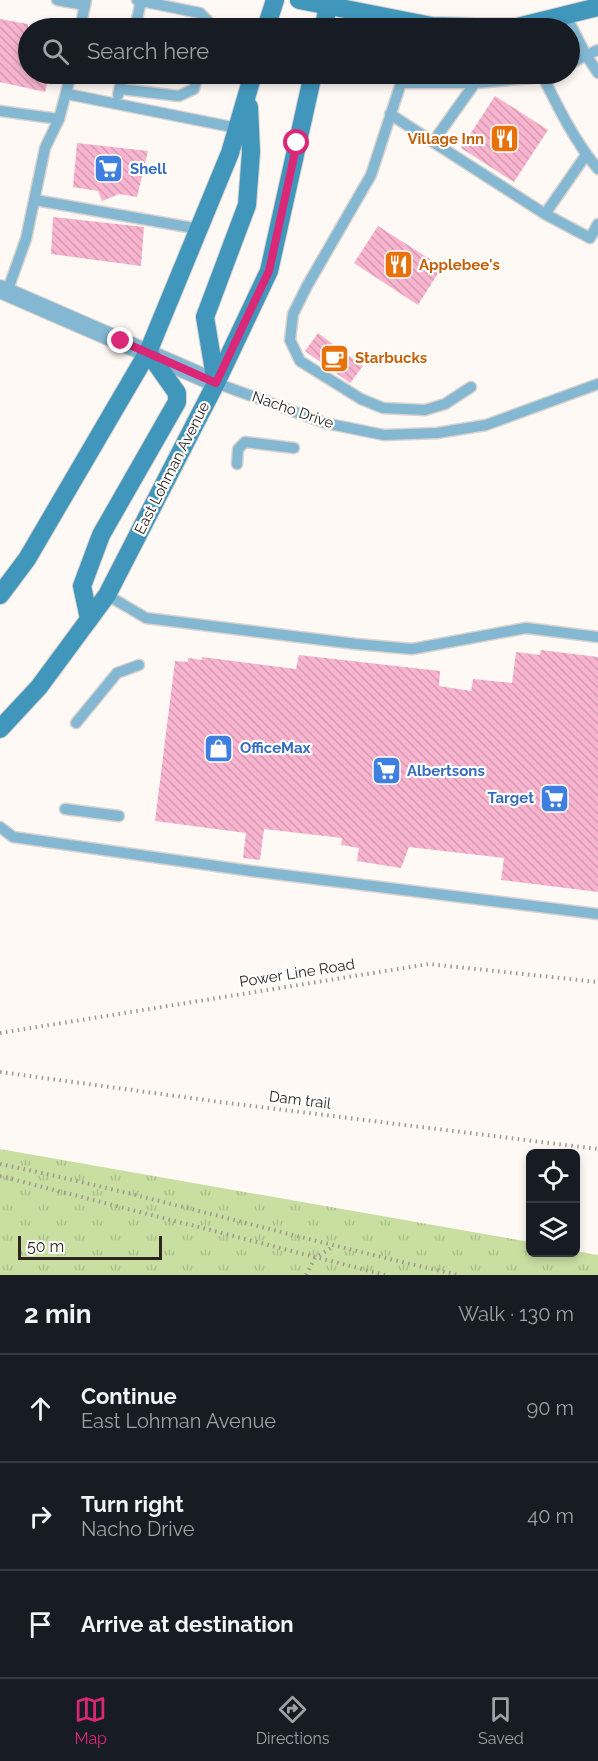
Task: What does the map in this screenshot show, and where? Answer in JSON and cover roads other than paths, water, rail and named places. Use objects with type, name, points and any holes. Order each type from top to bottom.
[{"type":"main road","points":[[269,18],[275,0]]},
{"type":"main road","points":[[299,0],[329,3],[396,18]]},
{"type":"main road","points":[[566,16],[589,0]]},
{"type":"main road","points":[[325,18],[329,3]]},
{"type":"main road","points":[[557,18],[598,7]]},
{"type":"main road","points":[[0,595],[27,559],[148,352],[230,153],[249,84]]},
{"type":"main road","points":[[216,383],[206,318],[246,205],[251,152],[250,84]]},
{"type":"main road","name":"East Lohman Avenue","points":[[0,729],[39,687],[107,595],[216,383],[269,271],[311,84]]},
{"type":"main road","points":[[89,619],[82,586],[101,536],[177,402],[177,393],[148,352]]},
{"type":"street","name":"Nacho Drive","points":[[3,290],[216,383]]},
{"type":"lane","points":[[57,0],[86,2],[82,18]]},
{"type":"lane","points":[[136,18],[139,1],[200,13],[205,18]]},
{"type":"lane","points":[[580,43],[598,73]]},
{"type":"lane","points":[[580,58],[598,50]]},
{"type":"lane","points":[[3,290],[26,238],[45,148],[59,119],[69,84]]},
{"type":"lane","points":[[116,104],[121,84]]},
{"type":"lane","points":[[120,89],[179,96],[194,89],[195,84]]},
{"type":"lane","points":[[401,84],[371,175],[293,314],[290,340],[300,361],[361,399],[383,408],[424,410],[445,404],[471,387]]},
{"type":"lane","points":[[433,142],[471,84]]},
{"type":"lane","points":[[550,84],[586,155],[598,169]]},
{"type":"lane","points":[[67,94],[237,128]]},
{"type":"lane","points":[[0,111],[59,119]]},
{"type":"lane","points":[[390,114],[545,213],[590,238],[598,224]]},
{"type":"lane","points":[[545,213],[586,155]]},
{"type":"lane","points":[[35,200],[199,229]]},
{"type":"lane","name":"Nacho Drive","points":[[216,383],[326,423],[384,435],[438,433],[486,424],[598,384]]},
{"type":"lane","points":[[237,464],[238,449],[245,442],[294,448]]},
{"type":"lane","points":[[107,595],[146,618],[412,649],[526,628],[598,636]]},
{"type":"lane","points":[[76,723],[117,673],[139,665]]},
{"type":"lane","points":[[64,809],[119,816]]},
{"type":"lane","points":[[0,827],[13,837],[390,890],[598,914]]},
{"type":"place","name":"Village Inn","points":[[505,139]]},
{"type":"place","name":"Shell","points":[[109,169]]},
{"type":"place","name":"Applebee's","points":[[398,265]]},
{"type":"place","name":"Starbucks","points":[[334,358]]},
{"type":"place","name":"OfficeMax","points":[[219,748]]},
{"type":"place","name":"Albertsons","points":[[386,771]]},
{"type":"place","name":"Target","points":[[555,798]]}]
